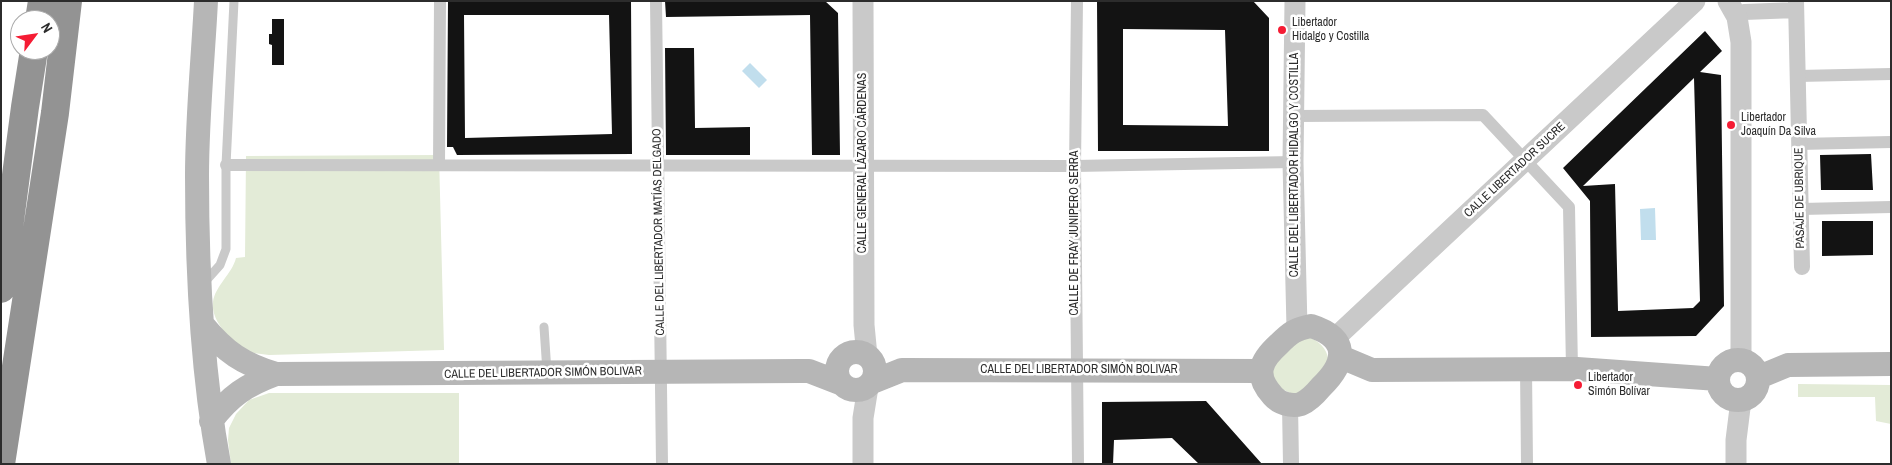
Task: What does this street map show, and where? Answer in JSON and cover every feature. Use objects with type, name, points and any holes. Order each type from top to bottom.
[{"type":"highway","points":[[1,464],[55,114],[68,1]]},
{"type":"highway","points":[[55,114],[80,1]]},
{"type":"highway","points":[[25,107],[27,60]]},
{"type":"highway","points":[[1,289],[32,60]]},
{"type":"main road","points":[[206,1],[197,175],[200,288],[211,421],[219,464]]},
{"type":"main road","name":"CALLE DEL LIBERTADOR SIMÓN BOLIVAR","points":[[203,325],[217,342],[235,357],[255,368],[276,374],[1076,370],[1261,371]]},
{"type":"main road","points":[[1338,348],[1338,368],[1317,392],[1301,404],[1290,405],[1277,400],[1267,390],[1261,371],[1267,356],[1297,328],[1311,326],[1324,330],[1338,348],[1372,370],[1572,369],[1718,379]]},
{"type":"main road","points":[[1741,359],[1753,365],[1759,377],[1756,390],[1752,395],[1741,400],[1729,399],[1718,385],[1718,379],[1723,366],[1728,362],[1741,359]]},
{"type":"main road","points":[[1759,377],[1788,365],[1891,364]]},
{"type":"main road","name":"CALLE DEL LIBERTADOR SIMÓN BOLIVAR","points":[[211,421],[239,391],[257,381],[276,374]]},
{"type":"street","points":[[439,165],[440,1]]},
{"type":"street","name":"CALLE DEL LIBERTADOR MATÍAS DELGADO","points":[[656,1],[662,464]]},
{"type":"street","name":"CALLE GENERAL LÁZARO CÁRDENAS","points":[[863,1],[862,166],[864,325],[857,371],[864,418],[863,464]]},
{"type":"street","name":"CALLE DE FRAY JUNIPERO SERRA","points":[[1076,1],[1075,166],[1078,464]]},
{"type":"street","name":"CALLE DEL LIBERTADOR HIDALGO Y COSTILLA","points":[[1295,1],[1294,162],[1297,328]]},
{"type":"street","name":"CALLE LIBERTADOR SUCRE","points":[[1338,348],[1525,161],[1695,1]]},
{"type":"street","points":[[1705,1],[1728,6],[1741,42],[1741,359]]},
{"type":"street","name":"PASAJE DE UBRIQUE","points":[[1728,6],[1744,12],[1796,6],[1802,267]]},
{"type":"street","points":[[1798,76],[1891,74]]},
{"type":"street","points":[[1294,116],[1483,114],[1569,208],[1572,369]]},
{"type":"street","points":[[1799,144],[1891,142]]},
{"type":"street","points":[[226,165],[1075,166],[1294,162]]},
{"type":"street","points":[[1801,209],[1891,207]]},
{"type":"street","points":[[1526,369],[1527,464]]},
{"type":"street","points":[[1736,464],[1736,440],[1741,400]]},
{"type":"street","points":[[1290,405],[1290,464]]},
{"type":"lane","points":[[200,288],[220,265],[226,249],[226,165],[234,1]]},
{"type":"lane","points":[[544,327],[546,372]]},
{"type":"green space","points":[[439,155],[444,350],[269,355],[254,353],[240,346],[220,326],[213,310],[214,296],[236,258],[245,257],[246,156]]},
{"type":"green space","points":[[1311,338],[1324,348],[1329,364],[1297,396],[1273,385],[1273,362],[1300,339]]},
{"type":"green space","points":[[1798,384],[1891,385],[1891,424],[1876,421],[1875,397],[1798,397]]},
{"type":"green space","points":[[269,393],[459,393],[459,464],[231,464],[228,440],[229,428],[236,414],[249,400]]},
{"type":"water","points":[[750,63],[767,80],[759,88],[742,71]]},
{"type":"water","points":[[1655,208],[1656,240],[1641,240],[1640,209]]},
{"type":"building","points":[[448,1],[631,1],[632,154],[457,155],[453,147],[447,147]],"holes":[[[464,15],[609,15],[612,134],[465,138]]]},
{"type":"building","points":[[665,1],[825,1],[838,13],[840,155],[812,155],[810,15],[666,17]]},
{"type":"building","points":[[1097,1],[1253,1],[1269,18],[1269,151],[1098,151]],"holes":[[[1123,29],[1225,30],[1228,126],[1123,125]]]},
{"type":"building","points":[[272,19],[284,19],[284,65],[272,65],[272,45],[269,44],[269,34],[272,34]]},
{"type":"building","points":[[1705,31],[1722,51],[1700,72],[1721,75],[1724,306],[1696,336],[1591,337],[1590,201],[1563,168]],"holes":[[[1694,78],[1700,301],[1693,308],[1618,311],[1615,184],[1583,186]]]},
{"type":"building","points":[[665,48],[694,48],[695,128],[750,127],[750,155],[666,155]]},
{"type":"building","points":[[1871,154],[1873,190],[1821,190],[1820,155]]},
{"type":"building","points":[[1822,221],[1873,221],[1873,255],[1822,256]]},
{"type":"building","points":[[1206,401],[1262,464],[1199,464],[1172,438],[1114,440],[1113,464],[1102,464],[1102,402]]},
{"type":"place","name":"Libertador Hidalgo y Costilla","points":[[1282,30]]},
{"type":"place","name":"Libertador Joaquín Da Silva","points":[[1731,125]]},
{"type":"place","name":"Libertador Simón Bolívar","points":[[1578,385]]}]
